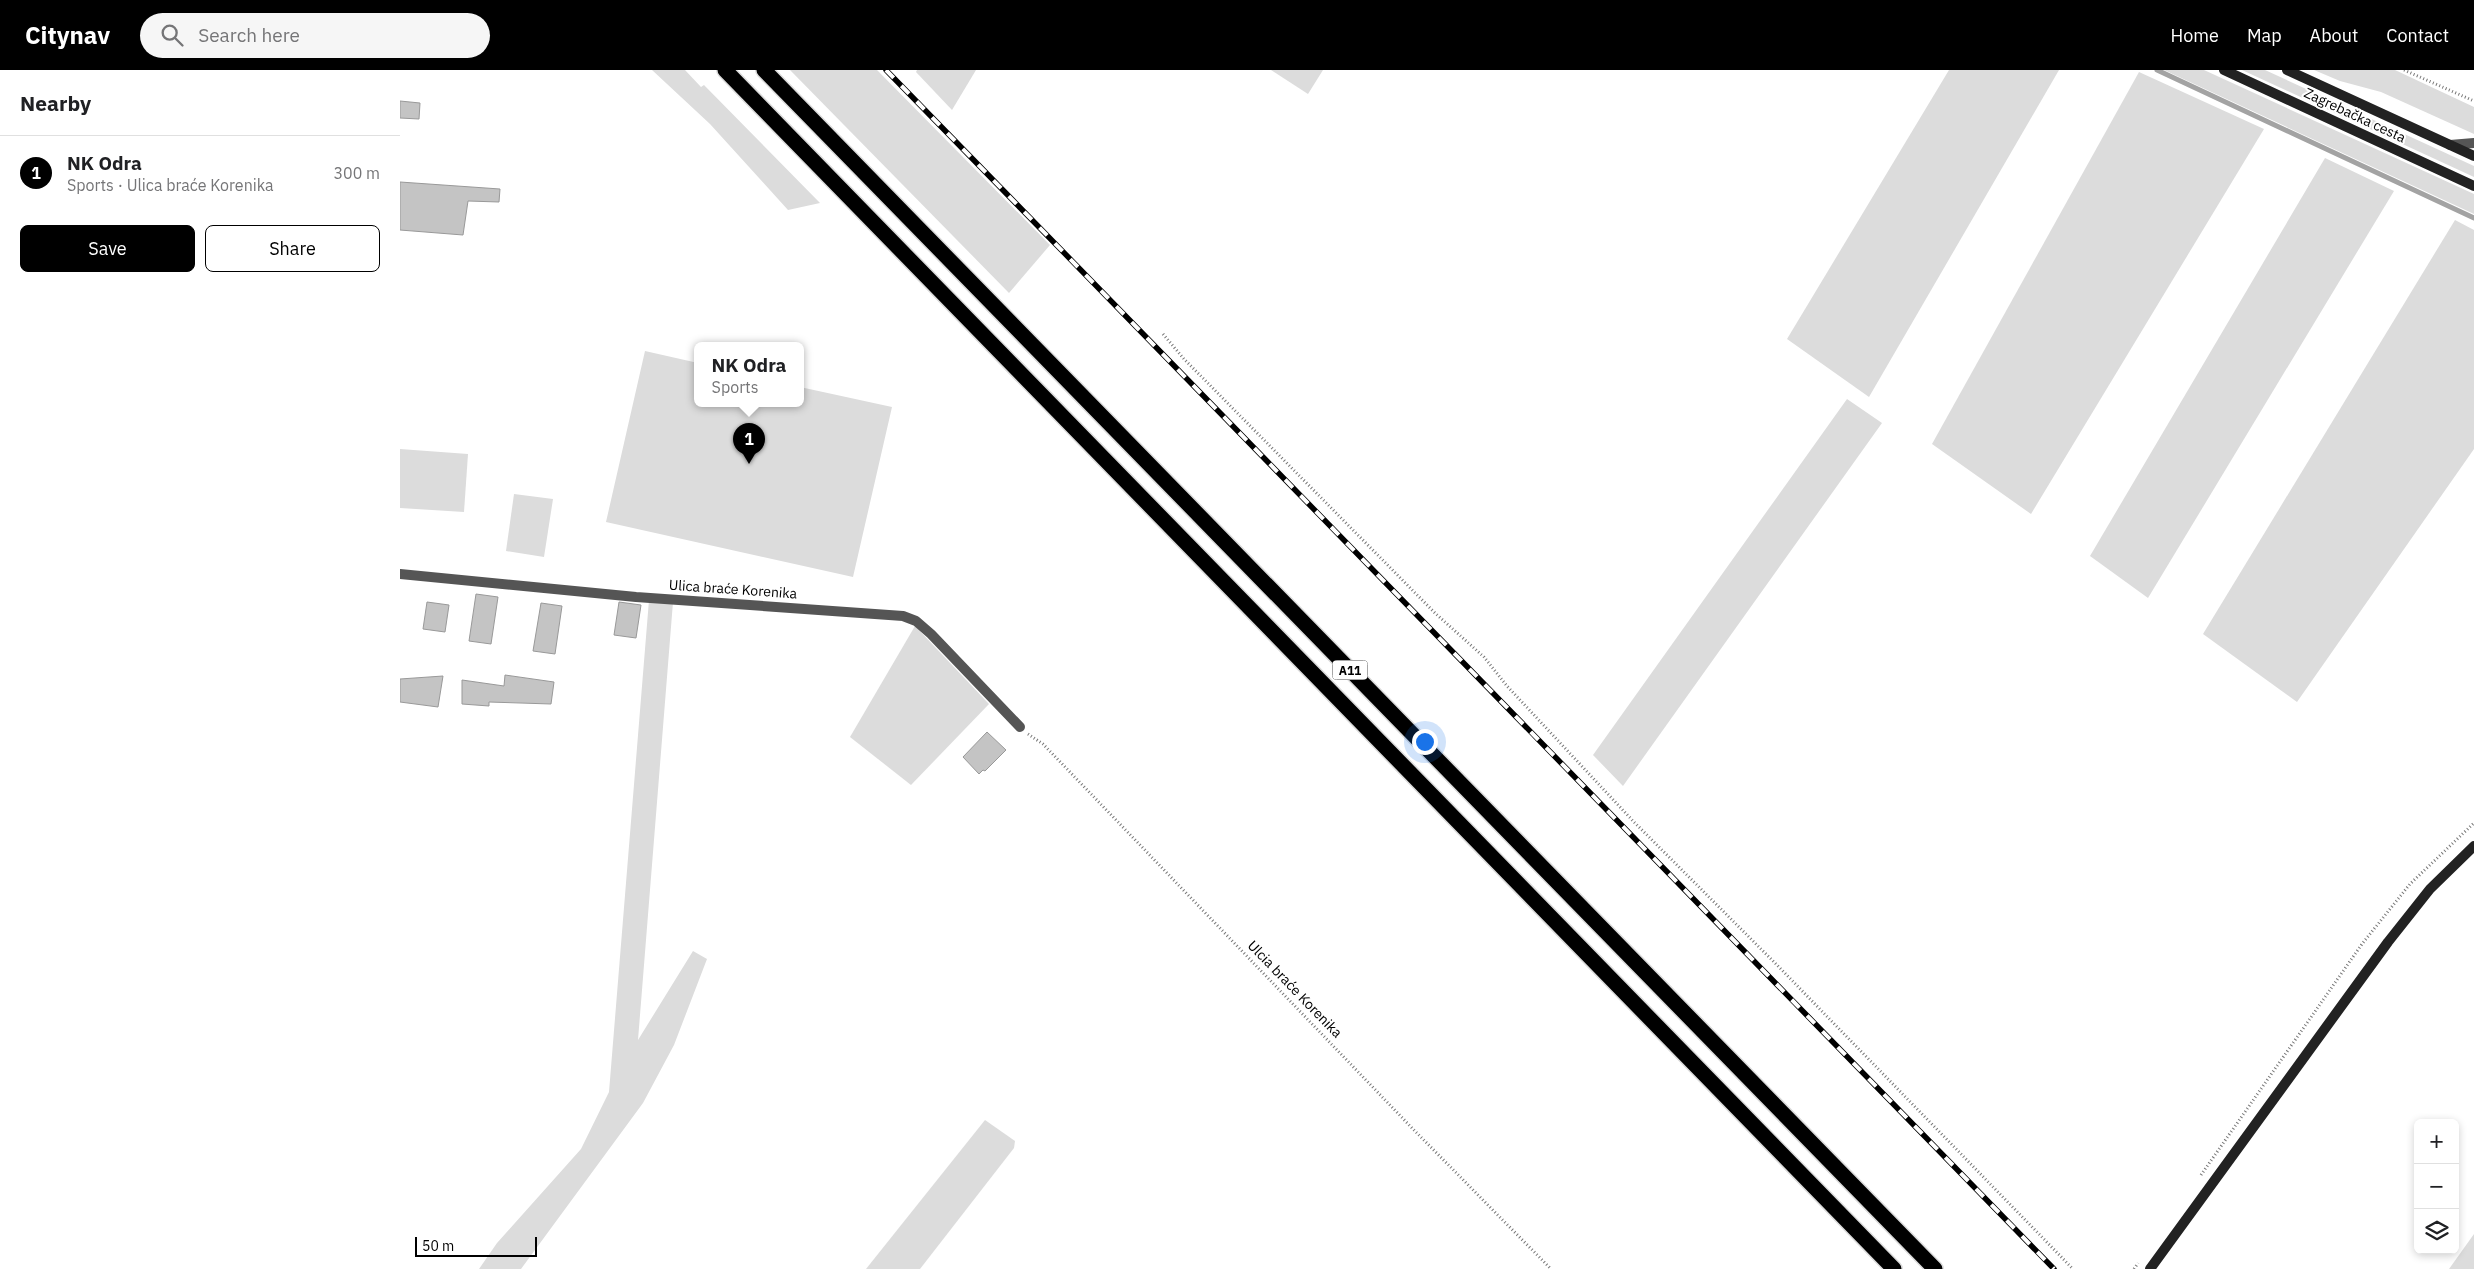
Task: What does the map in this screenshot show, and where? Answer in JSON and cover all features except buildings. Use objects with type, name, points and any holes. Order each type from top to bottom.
[{"type":"highway","name":"A11","points":[[725,70],[1894,1269]]},
{"type":"highway","name":"A11","points":[[764,70],[1936,1269]]},
{"type":"main road","name":"Zagrebačka cesta","points":[[2224,70],[2474,186]]},
{"type":"main road","name":"Zagrebačka cesta","points":[[2287,70],[2474,156]]},
{"type":"main road","points":[[2150,1269],[2388,942],[2430,889],[2474,846]]},
{"type":"street","points":[[2450,145],[2474,143]]},
{"type":"street","name":"Ulica braće Korenika","points":[[400,574],[636,597],[902,616],[916,621],[931,634],[1020,728]]},
{"type":"path","points":[[2404,70],[2474,102]]},
{"type":"path","points":[[1163,334],[1184,359],[1435,613],[1484,657],[1507,686],[1634,822],[1775,963],[2073,1269]]},
{"type":"path","name":"Ulcia braće Korenika","points":[[1020,728],[1043,744],[1413,1129],[1551,1269]]},
{"type":"path","points":[[2200,1175],[2362,944],[2410,884],[2474,823]]},
{"type":"shaded area","points":[[652,70],[685,70],[701,87],[704,85],[820,203],[788,210],[710,124]]},
{"type":"shaded area","points":[[790,70],[877,70],[1050,245],[1009,293]]},
{"type":"shaded area","points":[[917,70],[976,70],[952,110],[916,72]]},
{"type":"shaded area","points":[[1271,70],[1323,70],[1308,94]]},
{"type":"shaded area","points":[[1949,70],[2059,70],[1869,397],[1787,339]]},
{"type":"shaded area","points":[[2164,70],[2204,70],[2474,194],[2474,214]]},
{"type":"shaded area","points":[[2242,70],[2265,70],[2474,166],[2474,177]]},
{"type":"shaded area","points":[[2314,70],[2395,70],[2474,107],[2474,134],[2381,92],[2340,81]]},
{"type":"shaded area","points":[[2139,72],[2264,129],[2031,514],[1932,444]]},
{"type":"shaded area","points":[[2325,158],[2394,191],[2148,598],[2090,556]]},
{"type":"shaded area","points":[[2455,220],[2474,230],[2474,449],[2297,702],[2203,634]]},
{"type":"shaded area","points":[[645,351],[694,362],[694,407],[804,407],[804,388],[892,407],[853,577],[606,522]]},
{"type":"shaded area","points":[[1847,399],[1882,423],[1623,786],[1593,755]]},
{"type":"shaded area","points":[[400,449],[468,454],[464,512],[400,508]]},
{"type":"shaded area","points":[[514,494],[553,499],[544,557],[506,551]]},
{"type":"shaded area","points":[[649,600],[673,602],[638,1040],[693,951],[707,959],[674,1045],[643,1103],[521,1269],[479,1269],[497,1243],[581,1149],[609,1092]]},
{"type":"shaded area","points":[[915,626],[989,704],[911,785],[850,737]]},
{"type":"shaded area","points":[[985,1120],[1015,1141],[1014,1148],[920,1269],[866,1269]]},
{"type":"shaded area","points":[[2474,1234],[2474,1269],[2449,1269]]},
{"type":"waterway","points":[[2157,70],[2474,218]]},
{"type":"railway","points":[[886,70],[2054,1269]]},
{"type":"place","name":"NK Odra","points":[[749,464]]}]
